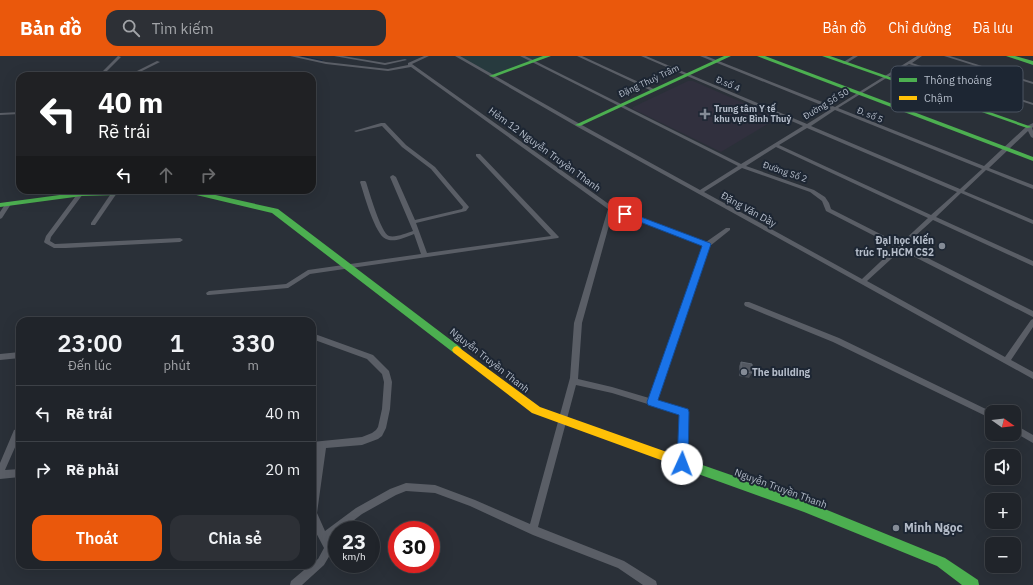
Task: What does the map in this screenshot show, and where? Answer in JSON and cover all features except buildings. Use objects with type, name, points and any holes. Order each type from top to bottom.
[{"type":"street","points":[[292,56],[326,63],[380,70],[388,70],[427,56]]},
{"type":"street","points":[[336,56],[385,64],[407,62]]},
{"type":"street","name":"Đặng Văn Dầy","points":[[457,56],[578,126],[1033,376]]},
{"type":"street","name":"Đường Số 2","points":[[522,56],[741,166],[812,191],[822,197],[827,203],[828,210],[1033,314]]},
{"type":"street","points":[[492,76],[548,56]]},
{"type":"street","points":[[579,56],[654,90]]},
{"type":"street","name":"Đ.số 4","points":[[644,56],[1033,222]]},
{"type":"street","name":"Đ. số 5","points":[[702,56],[1033,187]]},
{"type":"street","name":"Đặng Thuỳ Trâm","points":[[578,126],[728,56]]},
{"type":"street","points":[[760,56],[891,105]]},
{"type":"street","points":[[825,56],[891,79]]},
{"type":"street","points":[[844,63],[856,56]]},
{"type":"street","name":"Đường Số 50","points":[[904,66],[920,56]]},
{"type":"street","points":[[946,56],[978,66]]},
{"type":"street","points":[[104,72],[119,57]]},
{"type":"street","points":[[1017,57],[1033,59]]},
{"type":"street","points":[[1017,57],[1033,63]]},
{"type":"street","points":[[137,72],[158,62]]},
{"type":"street","name":"Hẻm 12 Nguyễn Truyền Thanh","points":[[407,62],[611,208],[707,244]]},
{"type":"street","points":[[909,63],[918,66]]},
{"type":"street","name":"Đường Số 50","points":[[700,192],[891,74]]},
{"type":"street","points":[[1023,80],[1033,83]]},
{"type":"street","points":[[1023,101],[1033,104]]},
{"type":"street","points":[[0,114],[16,112]]},
{"type":"street","points":[[910,112],[1033,159]]},
{"type":"street","points":[[988,112],[1032,127]]},
{"type":"street","points":[[356,131],[383,124],[404,146],[432,168],[466,208],[464,210],[413,222]]},
{"type":"street","points":[[1032,127],[1033,136]]},
{"type":"street","points":[[862,282],[1004,148],[1032,127]]},
{"type":"street","points":[[775,145],[1033,264]]},
{"type":"street","points":[[209,293],[288,286],[308,272],[462,249],[487,248],[556,237],[478,155]]},
{"type":"street","points":[[393,177],[413,222],[424,255]]},
{"type":"street","points":[[363,182],[370,208],[384,235],[389,238],[416,232]]},
{"type":"street","points":[[80,194],[48,237],[47,242],[54,246],[66,246],[180,240]]},
{"type":"street","name":"Nguyễn Truyền Thanh","points":[[4,204],[80,194]]},
{"type":"street","points":[[93,224],[113,194]]},
{"type":"street","name":"Nguyễn Truyền Thanh","points":[[201,194],[275,211],[536,410],[682,464],[805,507],[941,562],[973,585]]},
{"type":"street","points":[[0,216],[4,204]]},
{"type":"street","points":[[533,530],[562,420],[574,381],[578,323],[611,208]]},
{"type":"street","points":[[652,402],[707,244],[728,229]]},
{"type":"street","points":[[747,304],[836,340],[985,413]]},
{"type":"street","points":[[1006,361],[1033,322]]},
{"type":"street","points":[[316,337],[370,357],[384,370],[387,376],[386,409],[379,433],[362,441],[316,446]]},
{"type":"street","points":[[0,357],[16,355]]},
{"type":"street","points":[[574,381],[612,390],[684,412],[682,464]]},
{"type":"street","points":[[1021,432],[1033,439]]},
{"type":"street","points":[[16,435],[0,474],[16,473]]},
{"type":"street","points":[[316,486],[322,446]]},
{"type":"street","points":[[323,538],[359,511],[393,492],[406,487],[435,489],[472,503],[533,530],[621,564],[652,585]]},
{"type":"street","points":[[316,522],[329,548],[325,557],[316,567]]},
{"type":"street","points":[[295,585],[314,569]]},
{"type":"shaded area","name":"Trung tâm Y tế khu vực Bình Thuỷ","points":[[688,81],[693,81],[778,118],[721,152],[633,109],[633,107]]},
{"type":"green space","points":[[458,56],[548,56],[492,76]]},
{"type":"waterway","points":[[301,56],[322,61]]},
{"type":"traffic: fast","points":[[492,76],[548,56]]},
{"type":"traffic: fast","points":[[578,125],[728,56]]},
{"type":"traffic: fast","points":[[760,56],[891,105]]},
{"type":"traffic: fast","points":[[825,56],[891,79]]},
{"type":"traffic: fast","points":[[1009,56],[1033,63]]},
{"type":"traffic: fast","points":[[908,112],[1033,159]]},
{"type":"traffic: fast","points":[[986,112],[1029,127]]},
{"type":"traffic: fast","points":[[0,205],[82,194]]},
{"type":"traffic: fast","points":[[201,194],[275,211],[457,350]]},
{"type":"traffic: fast","points":[[691,466],[805,507],[941,562],[973,585]]},
{"type":"traffic: slow","points":[[457,350],[536,410],[691,466]]},
{"type":"place","name":"Trung tâm Y tế khu vực Bình Thuỷ","points":[[705,114]]},
{"type":"place","name":"Đại học Kiến trúc Tp.HCM CS2","points":[[942,246]]},
{"type":"place","name":"The building","points":[[744,372]]},
{"type":"place","name":"Minh Ngọc","points":[[896,528]]},
{"type":"route","points":[[625,214],[707,244],[652,402],[684,412],[682,464]]}]
